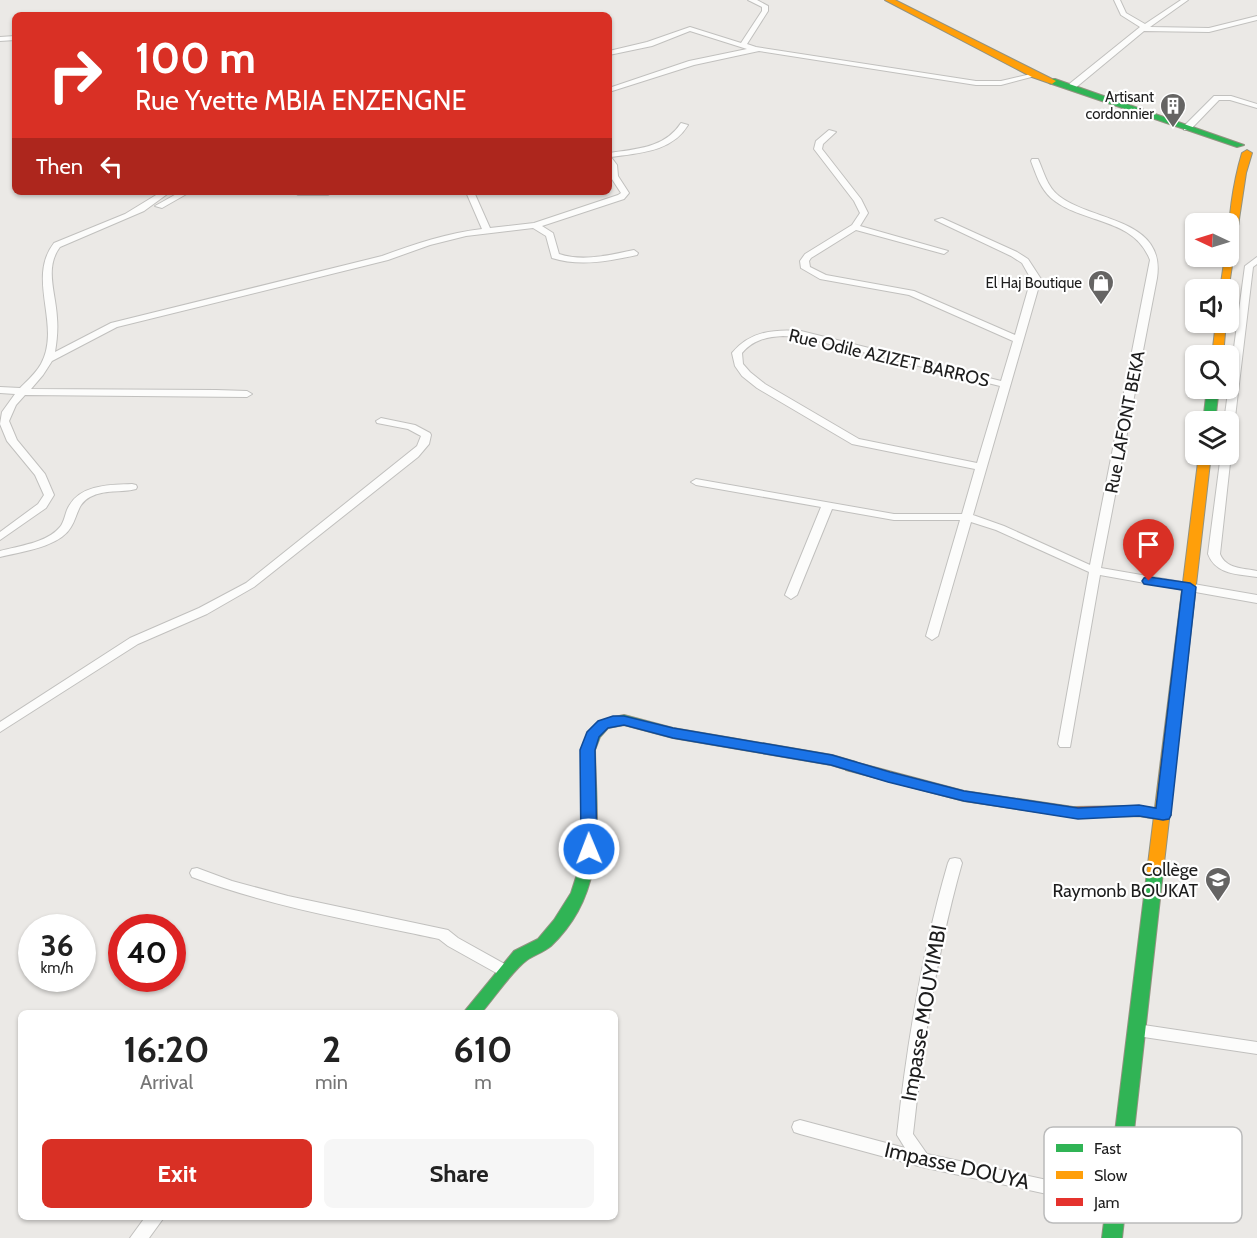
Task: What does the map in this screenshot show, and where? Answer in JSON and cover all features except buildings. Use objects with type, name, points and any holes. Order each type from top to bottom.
[{"type":"street","points":[[743,45],[765,6],[751,0]]},
{"type":"street","points":[[889,0],[1035,75],[1249,151],[1228,279]]},
{"type":"street","points":[[1117,0],[1123,14],[1143,28],[1209,30],[1257,18]]},
{"type":"street","points":[[1071,87],[1143,28],[1185,0]]},
{"type":"street","points":[[612,52],[649,44],[690,29],[755,49],[976,83],[1001,83],[1035,75]]},
{"type":"street","points":[[612,89],[692,63],[755,49]]},
{"type":"street","points":[[1187,128],[1217,98],[1231,98],[1257,106]]},
{"type":"street","points":[[612,156],[663,143],[681,132],[684,125]]},
{"type":"street","points":[[832,132],[819,143],[817,148],[862,207],[863,218],[855,227],[808,256],[804,261],[806,268],[823,277],[912,293],[1019,340]]},
{"type":"street","name":"Rue LAFONT BEKA","points":[[1035,161],[1045,186],[1055,198],[1135,234],[1147,244],[1154,260],[1131,395],[1095,570],[1065,744]]},
{"type":"street","points":[[0,537],[42,506],[49,495],[39,474],[12,441],[4,421],[6,413],[48,359],[114,325],[385,258],[446,238],[487,230],[534,225],[625,195],[614,176],[612,163]]},
{"type":"street","points":[[127,218],[151,205],[163,195]]},
{"type":"street","points":[[48,359],[53,321],[48,279],[49,254],[57,245],[66,240],[149,212],[180,195]]},
{"type":"street","points":[[471,195],[487,230]]},
{"type":"street","points":[[932,636],[1036,279],[1031,268],[1014,254],[939,220]]},
{"type":"street","points":[[534,225],[550,235],[555,256],[561,259],[601,258],[634,253]]},
{"type":"street","points":[[855,227],[944,251]]},
{"type":"street","points":[[1231,411],[1249,266],[1257,260]]},
{"type":"street","name":"Rue Odile AZIZET BARROS","points":[[981,467],[856,442],[761,386],[738,364],[737,353],[744,343],[756,336],[772,333],[801,333],[1006,385]]},
{"type":"street","points":[[0,390],[22,392],[187,391],[247,394]]},
{"type":"street","points":[[0,728],[134,641],[203,611],[250,585],[421,449],[426,440],[426,435],[420,430],[381,421]]},
{"type":"street","points":[[1125,1127],[1205,465]]},
{"type":"street","points":[[1225,465],[1214,554],[1216,562],[1222,567],[1257,574]]},
{"type":"street","points":[[696,482],[894,517],[967,517],[1000,528],[1095,570],[1257,599]]},
{"type":"street","points":[[0,554],[28,547],[58,534],[69,524],[75,505],[91,492],[132,487]]},
{"type":"street","points":[[791,595],[828,505]]},
{"type":"street","points":[[474,1010],[520,956],[544,943],[571,910],[579,894],[586,871],[589,849],[588,750],[593,735],[603,724],[613,721],[624,720],[673,733],[832,760],[964,796],[1078,813],[1139,811],[1163,815]]},
{"type":"street","name":"Impasse MOUYIMBI","points":[[922,1160],[905,1135],[910,1080],[941,909],[955,863]]},
{"type":"street","points":[[197,873],[236,889],[280,902],[443,934],[505,971]]},
{"type":"street","points":[[1137,1030],[1257,1048]]},
{"type":"street","name":"Impasse DOUYA","points":[[800,1127],[922,1160],[1044,1186]]},
{"type":"street","points":[[139,1238],[154,1220]]},
{"type":"street","points":[[1112,1238],[1114,1223]]},
{"type":"traffic: fast","points":[[1052,81],[1240,145]]},
{"type":"traffic: fast","points":[[1210,411],[1212,399]]},
{"type":"traffic: fast","points":[[474,1010],[520,956],[544,943],[560,924],[579,894],[586,871],[589,849],[588,750],[593,735],[603,724],[624,720],[673,733],[832,760],[851,766]]},
{"type":"traffic: fast","points":[[1125,1127],[1155,872]]},
{"type":"traffic: fast","points":[[1112,1238],[1114,1223]]},
{"type":"traffic: slow","points":[[889,0],[1035,75],[1052,81]]},
{"type":"traffic: slow","points":[[1227,279],[1241,173],[1247,153]]},
{"type":"traffic: slow","points":[[1218,345],[1220,333]]},
{"type":"traffic: slow","points":[[1155,872],[1204,465]]},
{"type":"traffic: slow","points":[[851,766],[964,796],[1073,812]]},
{"type":"traffic: jam","points":[[1073,812],[1139,811],[1163,815]]},
{"type":"place","name":"Artisant cordonnier","points":[[1173,129]]},
{"type":"place","name":"El Haj Boutique","points":[[1101,306]]},
{"type":"place","name":"Collège Raymonb BOUKAT","points":[[1218,903]]},
{"type":"route","points":[[589,849],[588,750],[593,735],[603,724],[624,720],[673,733],[842,762],[888,777],[964,796],[1078,813],[1139,811],[1163,815],[1190,587],[1149,581]]}]
